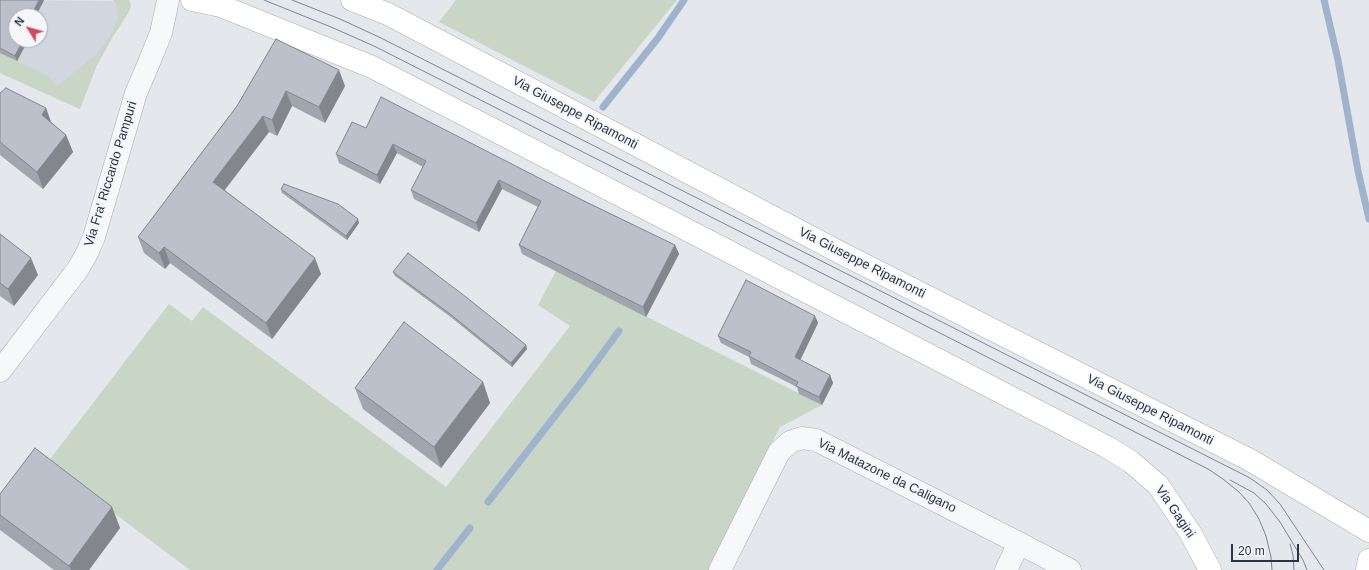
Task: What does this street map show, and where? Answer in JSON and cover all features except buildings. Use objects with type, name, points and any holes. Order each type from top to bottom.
[{"type":"street","name":"Via Fra' Riccardo Pampuri","points":[[0,371],[78,269],[87,253],[94,237],[136,93],[161,33],[167,0]]},
{"type":"street","name":"Via Gagini","points":[[192,0],[221,6],[372,67],[1100,444],[1130,461],[1158,485],[1190,534],[1210,570]]},
{"type":"street","name":"Via Giuseppe Ripamonti","points":[[352,0],[388,14],[834,249],[1250,460],[1369,531]]},
{"type":"street","name":"Via Matazone da Caligano","points":[[720,570],[779,452],[790,442],[802,438],[816,440],[1020,542],[1070,570]]},
{"type":"street","points":[[1006,570],[1020,542]]},
{"type":"street","points":[[1367,570],[1369,560]]},
{"type":"shaded area","points":[[0,0],[130,1],[131,6],[128,13],[96,67],[80,109],[0,73]]},
{"type":"green space","points":[[113,0],[129,0],[131,6],[96,67],[80,109],[0,73],[0,53],[48,76],[57,86],[98,53],[110,36],[119,13],[116,3]]},
{"type":"green space","points":[[456,0],[677,0],[594,102],[439,22]]},
{"type":"green space","points":[[556,271],[822,405],[780,427],[709,570],[190,570],[47,463],[169,304],[192,321],[203,307],[446,487],[570,326],[538,305]]},
{"type":"waterway","points":[[603,107],[658,38],[684,0]]},
{"type":"waterway","points":[[1324,0],[1338,60],[1358,171],[1369,219]]},
{"type":"waterway","points":[[488,502],[583,380],[619,331]]},
{"type":"waterway","points":[[437,570],[470,528]]},
{"type":"tram line","points":[[264,0],[374,46],[1208,469],[1239,492],[1249,503],[1259,519],[1266,536],[1271,557],[1272,570]]},
{"type":"tram line","points":[[292,0],[340,19],[381,38],[1250,478],[1267,490],[1280,504],[1324,570]]},
{"type":"tram line","points":[[1230,480],[1254,493],[1266,504],[1280,522],[1303,560],[1307,570]]},
{"type":"tram line","points":[[1290,544],[1293,555],[1294,570]]}]
